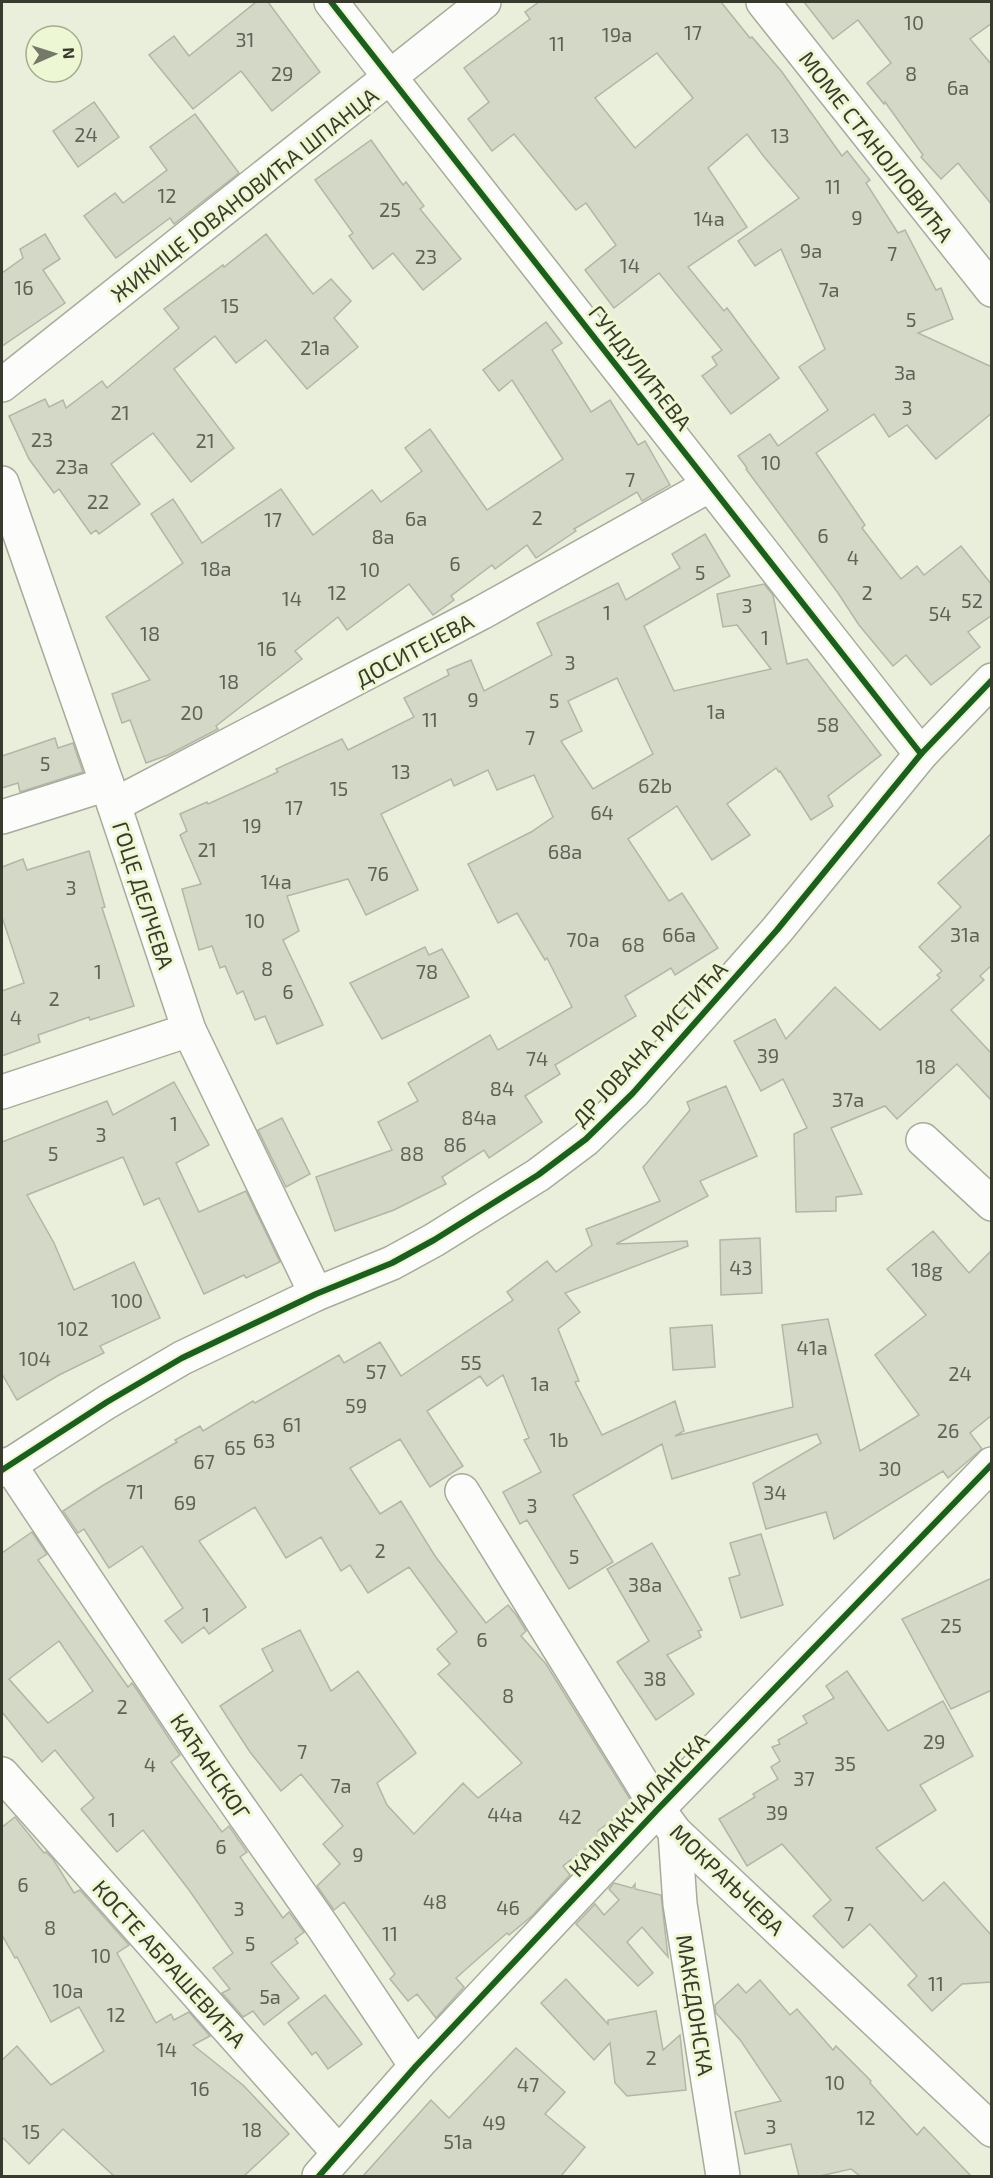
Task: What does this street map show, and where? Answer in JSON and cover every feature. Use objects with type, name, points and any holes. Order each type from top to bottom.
[{"type":"street","name":"ГУНДУЛИЋЕВА","points":[[331,2],[921,754]]},
{"type":"street","name":"ЖИКИЦЕ ЈОВАНОВИЋА ШПАНЦА","points":[[2,386],[484,2]]},
{"type":"street","name":"МОМЕ СТАНОЈЛОВИЋА","points":[[763,2],[992,290]]},
{"type":"street","name":"ГОЦЕ ДЕЛЧЕВА","points":[[2,483],[111,794],[189,1030],[316,1294]]},
{"type":"street","name":"ДОСИТЕЈЕВА","points":[[2,817],[111,794],[481,613],[710,485]]},
{"type":"street","name":"ДР ЈОВАНА РИСТИЋА","points":[[5,1467],[107,1402],[182,1358],[316,1294],[392,1263],[434,1240],[538,1175],[586,1139],[633,1092],[777,930],[921,754],[992,680]]},
{"type":"street","points":[[2,1092],[189,1030]]},
{"type":"street","points":[[923,1140],[992,1204]]},
{"type":"street","name":"КАЈМАКЧАЛАНСКА","points":[[329,2165],[416,2066],[667,1820],[992,1464]]},
{"type":"street","name":"КАЋАНСКОГ","points":[[5,1467],[323,1927],[416,2066]]},
{"type":"street","name":"МОКРАЊЧЕВА","points":[[462,1491],[667,1820],[992,2130]]},
{"type":"street","name":"КОСТЕ АБРАШЕВИЋА","points":[[2,1774],[329,2165]]},
{"type":"street","name":"МАКЕДОНСКА","points":[[667,1820],[723,2176]]},
{"type":"building","points":[[256,2],[268,2],[320,72],[272,111],[241,71],[193,109],[149,55],[174,36],[189,56]]},
{"type":"building","points":[[539,2],[721,2],[782,72],[842,156],[847,151],[870,180],[866,183],[898,233],[905,230],[936,290],[941,288],[953,319],[918,333],[992,367],[992,413],[936,459],[907,425],[889,437],[874,414],[816,453],[865,525],[862,528],[901,579],[917,566],[924,575],[961,546],[992,585],[992,615],[968,632],[980,647],[931,685],[906,655],[893,666],[859,625],[738,456],[770,434],[778,446],[828,410],[799,367],[825,349],[781,249],[755,266],[738,241],[799,198],[747,134],[708,168],[747,227],[688,267],[724,311],[727,308],[779,378],[731,414],[702,376],[717,365],[712,357],[722,350],[659,273],[614,308],[585,270],[616,245],[586,203],[576,210],[514,134],[492,151],[468,119],[489,102],[464,68],[530,19],[525,12]],"holes":[[[657,53],[693,98],[635,148],[595,98]]]},
{"type":"building","points":[[804,2],[992,2],[992,23],[970,39],[992,65],[992,205],[958,163],[941,179],[921,157],[923,155],[885,102],[884,104],[867,83],[891,63],[858,20],[833,39]]},
{"type":"building","points":[[94,102],[119,137],[78,167],[53,131]]},
{"type":"building","points":[[195,114],[239,173],[174,224],[170,218],[116,258],[84,216],[115,193],[123,203],[167,170],[150,147]]},
{"type":"building","points":[[371,140],[403,185],[406,182],[424,206],[420,209],[461,259],[423,290],[393,253],[373,269],[349,236],[353,233],[315,180]]},
{"type":"building","points":[[45,234],[60,259],[43,270],[65,303],[2,346],[2,273],[23,258],[20,249]]},
{"type":"building","points":[[266,234],[313,294],[331,279],[351,301],[334,318],[358,347],[307,389],[266,340],[236,363],[215,336],[174,369],[234,448],[191,482],[153,433],[111,464],[140,504],[99,534],[96,530],[91,534],[59,489],[54,493],[29,459],[9,416],[45,399],[49,407],[63,400],[66,408],[102,381],[107,388],[179,328],[164,309]]},
{"type":"building","points":[[546,322],[562,343],[552,350],[591,412],[610,400],[638,445],[645,441],[670,485],[642,501],[637,492],[574,529],[576,531],[536,558],[527,545],[495,569],[492,565],[451,596],[454,600],[433,615],[409,584],[347,630],[338,617],[295,651],[302,659],[216,726],[218,729],[168,755],[146,763],[130,720],[122,723],[112,694],[150,680],[106,617],[183,563],[151,514],[173,499],[202,543],[281,489],[313,535],[372,490],[381,502],[422,471],[405,448],[430,429],[487,510],[563,459],[512,380],[499,391],[483,370]]},
{"type":"building","points":[[705,534],[730,576],[644,626],[674,691],[771,669],[737,625],[723,627],[717,594],[764,584],[773,595],[787,664],[807,659],[881,755],[828,796],[833,806],[811,820],[776,768],[727,804],[750,835],[712,860],[677,806],[628,839],[669,901],[682,893],[718,948],[675,975],[671,968],[625,996],[636,1016],[555,1065],[560,1074],[525,1096],[542,1122],[489,1158],[484,1150],[442,1177],[446,1184],[394,1210],[335,1231],[316,1177],[392,1150],[378,1122],[418,1101],[408,1083],[490,1035],[498,1050],[572,1007],[547,958],[545,960],[517,913],[498,923],[468,864],[531,832],[553,817],[534,775],[497,790],[488,770],[454,786],[451,779],[381,814],[418,890],[366,915],[348,879],[287,896],[299,931],[283,940],[323,1025],[277,1044],[265,1016],[255,1020],[243,991],[237,994],[225,966],[220,968],[212,946],[199,950],[182,889],[201,884],[180,835],[187,831],[180,814],[207,802],[208,804],[278,772],[276,769],[342,739],[348,750],[414,717],[404,698],[449,675],[447,670],[471,660],[484,691],[552,655],[537,623],[618,583],[626,600],[680,568],[672,554]],"holes":[[[617,678],[653,754],[593,789],[561,741],[582,731],[568,701]]]},
{"type":"building","points":[[55,738],[58,748],[73,743],[83,772],[20,792],[18,783],[2,788],[2,756]]},
{"type":"building","points":[[992,833],[992,965],[980,976],[984,980],[951,1010],[992,1054],[992,1101],[957,1064],[897,1119],[885,1106],[831,1128],[862,1194],[836,1197],[836,1211],[796,1212],[794,1134],[807,1128],[783,1079],[761,1091],[734,1041],[775,1019],[786,1039],[835,987],[880,1030],[940,978],[937,975],[942,971],[919,947],[961,907],[938,883]]},
{"type":"building","points":[[89,851],[105,907],[102,908],[134,1006],[90,1020],[89,1017],[38,1035],[40,1042],[2,1056],[2,991],[24,983],[2,917],[2,867],[23,859],[27,870]]},
{"type":"building","points":[[425,947],[429,955],[442,949],[469,997],[382,1039],[350,983]]},
{"type":"building","points":[[174,1082],[209,1145],[176,1163],[199,1212],[246,1191],[280,1262],[246,1278],[244,1275],[204,1294],[159,1198],[144,1205],[123,1157],[27,1195],[54,1243],[74,1290],[134,1262],[160,1318],[100,1346],[104,1353],[59,1375],[17,1400],[2,1374],[2,1142],[107,1101],[113,1115]]},
{"type":"building","points":[[726,1086],[757,1156],[700,1181],[708,1196],[616,1244],[687,1241],[688,1246],[565,1293],[580,1312],[558,1329],[579,1381],[575,1382],[602,1435],[675,1401],[684,1431],[675,1436],[793,1407],[782,1325],[828,1319],[860,1451],[919,1415],[875,1355],[926,1315],[887,1269],[933,1231],[969,1273],[992,1250],[992,1415],[970,1433],[982,1449],[948,1478],[943,1471],[834,1539],[826,1512],[766,1529],[753,1483],[821,1443],[817,1434],[672,1479],[662,1444],[573,1495],[613,1562],[569,1589],[527,1520],[520,1524],[503,1492],[541,1472],[524,1440],[529,1438],[503,1375],[487,1386],[480,1376],[427,1411],[463,1466],[430,1487],[400,1439],[350,1468],[380,1514],[401,1501],[435,1556],[486,1623],[508,1605],[526,1631],[521,1636],[546,1664],[633,1804],[598,1831],[602,1837],[563,1866],[570,1875],[533,1915],[509,1935],[507,1933],[456,1978],[464,1987],[436,2018],[417,1994],[408,2001],[390,1979],[395,1974],[344,1902],[334,1910],[317,1886],[340,1864],[323,1844],[343,1826],[301,1774],[281,1791],[250,1752],[220,1706],[273,1671],[262,1649],[300,1630],[331,1691],[358,1671],[416,1753],[377,1783],[387,1805],[414,1834],[463,1783],[478,1798],[522,1763],[438,1674],[450,1664],[437,1649],[457,1632],[409,1567],[368,1593],[350,1565],[341,1571],[321,1537],[286,1558],[255,1507],[199,1541],[246,1607],[209,1634],[204,1627],[182,1643],[165,1621],[183,1608],[142,1546],[109,1568],[84,1529],[78,1533],[63,1511],[177,1442],[175,1440],[200,1426],[203,1431],[339,1355],[344,1363],[380,1342],[401,1376],[513,1300],[507,1292],[547,1261],[556,1272],[592,1245],[586,1229],[660,1201],[643,1167],[690,1110],[687,1102]]},
{"type":"building","points":[[282,1118],[310,1174],[286,1187],[258,1130]]},
{"type":"building","points":[[760,1238],[762,1293],[721,1295],[720,1240]]},
{"type":"building","points":[[712,1325],[715,1367],[673,1370],[670,1328]]},
{"type":"building","points":[[32,1532],[47,1554],[38,1560],[128,1687],[132,1683],[180,1755],[171,1762],[222,1832],[229,1826],[247,1852],[240,1857],[283,1918],[289,1912],[304,1932],[295,1939],[298,1943],[271,1963],[299,1998],[264,2025],[253,2011],[243,2017],[222,1993],[230,1989],[213,1968],[233,1953],[143,1830],[117,1852],[81,1809],[94,1798],[55,1750],[42,1762],[2,1712],[2,1553]],"holes":[[[59,1641],[93,1691],[48,1723],[9,1679]]]},
{"type":"building","points":[[761,1534],[783,1605],[741,1618],[729,1578],[740,1575],[730,1543]]},
{"type":"building","points":[[652,1543],[702,1630],[698,1631],[701,1637],[667,1655],[694,1694],[656,1720],[617,1662],[649,1641],[607,1569]]},
{"type":"building","points":[[992,1578],[992,1690],[951,1709],[902,1619]]},
{"type":"building","points":[[847,1671],[888,1731],[943,1701],[973,1756],[920,1785],[936,1810],[876,1848],[923,1901],[944,1882],[992,1936],[992,1982],[962,1984],[932,2011],[908,1985],[917,1976],[870,1924],[843,1948],[813,1916],[831,1900],[782,1844],[747,1866],[719,1819],[755,1797],[753,1794],[778,1779],[771,1767],[780,1761],[772,1747],[780,1744],[778,1740],[807,1723],[803,1716],[834,1698],[826,1686]]},
{"type":"building","points":[[15,1817],[44,1853],[46,1852],[53,1859],[74,1893],[80,1890],[129,1945],[117,1953],[156,2023],[171,2014],[174,2020],[189,2012],[210,2036],[193,2045],[243,2085],[289,2134],[244,2176],[114,2176],[63,2129],[29,2164],[2,2137],[2,2060],[17,2046],[51,2085],[104,2051],[79,2007],[51,2022],[17,1957],[15,1958],[2,1935],[2,1827]]},
{"type":"building","points":[[614,1883],[632,1888],[635,1884],[635,1889],[661,1895],[668,1957],[642,1927],[627,1942],[653,1973],[638,1986],[576,1924],[595,1904],[604,1915],[619,1900],[609,1889]]},
{"type":"building","points":[[566,1979],[608,2024],[608,2020],[656,2011],[663,2050],[680,2035],[686,2090],[627,2096],[615,2083],[610,2043],[594,2060],[541,2003]]},
{"type":"building","points":[[760,1980],[790,2015],[797,2009],[833,2050],[836,2046],[871,2081],[870,2083],[917,2135],[924,2127],[971,2176],[860,2176],[851,2169],[820,2176],[799,2176],[791,2144],[745,2154],[735,2112],[781,2101],[741,2041],[716,2013],[715,2005],[738,1984],[746,1993]]},
{"type":"building","points":[[325,1995],[362,2044],[328,2069],[316,2052],[312,2055],[288,2023]]},
{"type":"building","points":[[516,2048],[565,2092],[545,2114],[585,2147],[561,2176],[363,2176],[431,2100],[449,2118]]},
{"type":"cycle path","points":[[331,2],[921,754]]},
{"type":"cycle path","points":[[2,1470],[107,1402],[182,1358],[316,1294],[392,1263],[434,1240],[538,1175],[586,1139],[633,1093],[777,930],[921,754],[992,680]]},
{"type":"cycle path","points":[[319,2176],[416,2066],[658,1809],[992,1464]]}]
